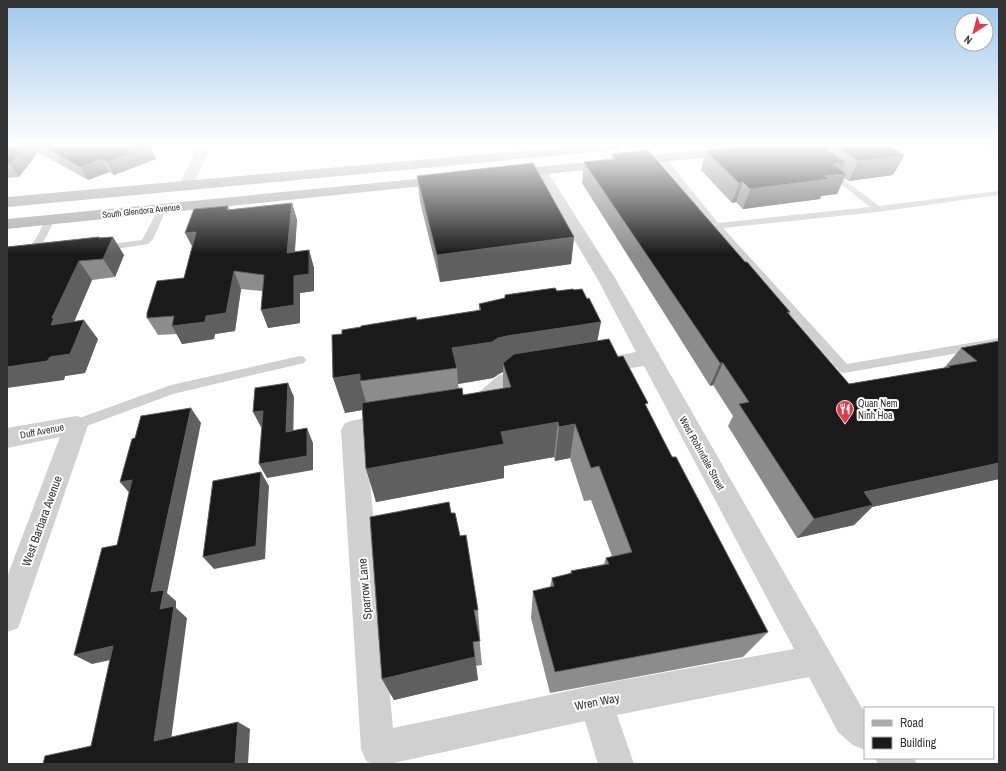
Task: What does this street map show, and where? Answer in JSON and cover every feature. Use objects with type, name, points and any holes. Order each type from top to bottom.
[{"type":"main road","points":[[7,202],[221,182]]},
{"type":"main road","points":[[327,182],[329,192]]},
{"type":"main road","name":"South Glendora Avenue","points":[[7,224],[433,182]]},
{"type":"street","name":"West Robindale Street","points":[[546,182],[606,278],[850,720],[864,732]]},
{"type":"street","points":[[574,370],[649,358]]},
{"type":"street","points":[[454,414],[470,412],[506,381],[552,374]]},
{"type":"street","name":"Sparrow Lane","points":[[378,749],[352,430],[415,420]]},
{"type":"street","name":"Duff Avenue","points":[[7,438],[76,424]]},
{"type":"street","name":"West Barbara Avenue","points":[[7,617],[76,424]]},
{"type":"street","name":"Wren Way","points":[[378,749],[596,702],[817,660]]},
{"type":"street","points":[[596,702],[616,764]]},
{"type":"lane","points":[[681,182],[716,226],[844,369],[999,342]]},
{"type":"lane","points":[[843,182],[878,209]]},
{"type":"lane","points":[[716,226],[878,209],[999,193]]},
{"type":"lane","points":[[96,248],[145,242],[163,208]]},
{"type":"lane","points":[[27,255],[34,249],[51,220]]},
{"type":"lane","points":[[7,260],[27,255],[42,254]]},
{"type":"lane","points":[[76,424],[171,390],[300,360]]},
{"type":"building","points":[[419,182],[544,182],[574,237],[437,255]]},
{"type":"building","points":[[598,182],[676,182],[790,312],[787,312],[849,384],[977,361],[961,348],[999,341],[999,463],[864,492],[873,505],[814,519],[739,404],[749,402],[723,363],[720,363]]},
{"type":"building","points":[[738,182],[805,182],[750,189],[743,182]]},
{"type":"building","points":[[292,203],[287,253],[309,250],[309,274],[294,276],[294,305],[261,310],[264,275],[234,271],[226,313],[206,316],[205,322],[172,326],[174,316],[147,318],[147,313],[157,281],[184,278],[196,232],[185,233],[194,209],[228,206],[227,210]]},
{"type":"building","points":[[99,237],[98,238],[113,237],[103,259],[79,261],[52,318],[54,318],[51,325],[84,320],[70,354],[50,357],[47,361],[7,367],[7,247]]},
{"type":"building","points":[[555,288],[557,291],[582,289],[587,299],[589,298],[601,322],[507,336],[498,338],[492,342],[452,348],[457,368],[360,381],[360,374],[333,378],[332,335],[342,334],[342,330],[416,317],[417,320],[481,310],[479,304],[505,298],[505,295]]},
{"type":"building","points":[[609,339],[618,357],[623,356],[648,403],[645,404],[672,457],[676,457],[768,632],[555,672],[533,591],[554,586],[552,578],[572,573],[571,571],[609,564],[606,558],[632,552],[599,466],[591,468],[575,424],[559,427],[558,422],[501,432],[504,444],[366,469],[362,403],[462,388],[463,395],[511,387],[503,363],[514,354]]},
{"type":"building","points":[[288,383],[286,432],[307,428],[307,456],[259,464],[263,411],[253,412],[255,388]]},
{"type":"building","points":[[191,408],[151,592],[164,590],[160,609],[174,606],[154,741],[238,722],[235,764],[43,764],[45,756],[91,746],[113,646],[74,655],[102,548],[117,545],[132,480],[120,482],[132,439],[135,438],[141,416]]},
{"type":"building","points":[[261,472],[256,546],[203,557],[213,481]]},
{"type":"building","points":[[449,502],[451,513],[455,513],[460,536],[466,535],[478,610],[474,610],[480,641],[473,642],[475,657],[382,679],[370,517]]},
{"type":"place","name":"Quan Nem Ninh Hoa","points":[[845,424]]}]
